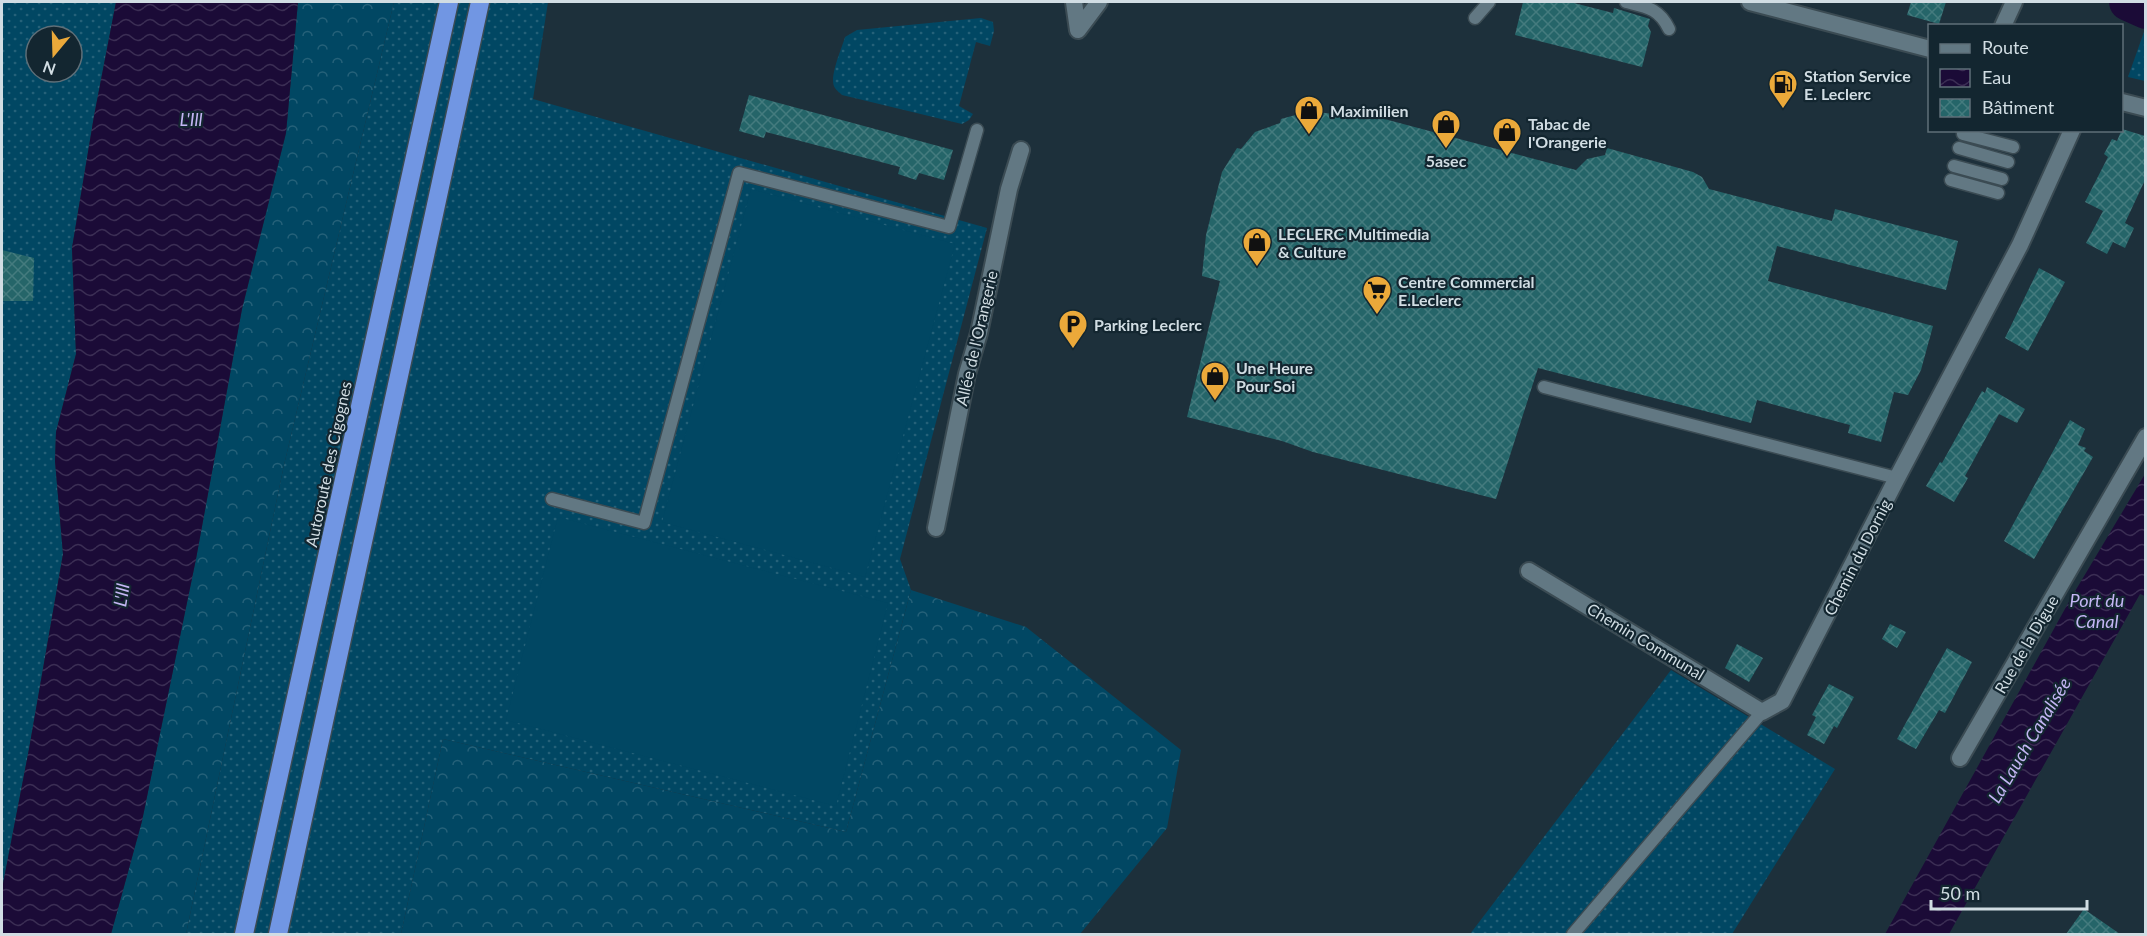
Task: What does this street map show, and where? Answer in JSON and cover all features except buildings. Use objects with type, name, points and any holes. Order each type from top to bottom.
[{"type":"highway","name":"Autoroute des Cigognes","points":[[244,934],[449,2]]},
{"type":"highway","points":[[278,934],[480,2]]},
{"type":"street","points":[[1074,2],[1078,30],[1099,2]]},
{"type":"street","points":[[1750,2],[1928,49]]},
{"type":"street","points":[[2004,24],[2014,2]]},
{"type":"street","points":[[2123,102],[2145,108]]},
{"type":"street","name":"Chemin du Dornig","points":[[1762,712],[1782,701],[2020,245],[2071,132]]},
{"type":"street","name":"Allée de l'Orangerie","points":[[936,528],[967,374],[979,333],[1009,189],[1021,150]]},
{"type":"street","name":"Rue de la Digue","points":[[1960,758],[2145,437]]},
{"type":"street","name":"Chemin Communal","points":[[1529,571],[1762,712]]},
{"type":"lane","points":[[1475,18],[1489,2]]},
{"type":"lane","points":[[1626,2],[1652,9],[1664,18],[1669,29]]},
{"type":"lane","points":[[552,499],[644,523],[739,173],[949,227],[977,130]]},
{"type":"lane","points":[[1963,134],[2013,147]]},
{"type":"lane","points":[[1959,148],[2008,162]]},
{"type":"lane","points":[[1954,166],[2002,179]]},
{"type":"lane","points":[[1951,180],[1998,193]]},
{"type":"lane","points":[[1544,387],[1897,478]]},
{"type":"lane","name":"Chemin du Dornig","points":[[1573,934],[1762,712]]},
{"type":"green space","points":[[2,2],[116,2],[72,248],[76,354],[56,432],[55,461],[63,554],[2,889]]},
{"type":"green space","points":[[298,2],[394,2],[284,465],[186,934],[111,934],[142,821],[196,559],[242,309],[286,133]]},
{"type":"green space","points":[[394,2],[548,2],[533,99],[987,228],[900,559],[911,590],[846,832],[443,739],[401,934],[186,934],[284,465]]},
{"type":"green space","points":[[981,18],[993,22],[994,31],[990,46],[976,42],[959,106],[973,114],[962,124],[842,95],[833,84],[834,71],[845,37],[857,30]]},
{"type":"green space","points":[[2145,29],[2145,81],[2128,77]]},
{"type":"green space","points":[[751,189],[955,244],[865,577],[662,522]]},
{"type":"green space","points":[[558,517],[888,603],[836,806],[506,720]]},
{"type":"green space","points":[[911,590],[1026,627],[1181,750],[1167,828],[1080,934],[401,934],[443,739],[846,832]]},
{"type":"green space","points":[[1671,670],[1835,769],[1732,934],[1470,934]]},
{"type":"water","name":"L'Ill","points":[[116,2],[298,2],[286,133],[242,309],[196,559],[142,821],[111,934],[2,934],[2,889],[63,554],[55,461],[56,432],[76,354],[72,248]]},
{"type":"water","name":"Port du Canal","points":[[2145,474],[2145,596],[2140,594],[1949,934],[1885,934],[2071,598]]},
{"type":"waterway","points":[[2128,2],[2146,10]]},
{"type":"place","name":"Station Service E. Leclerc","points":[[1783,110]]},
{"type":"place","name":"Maximilien","points":[[1309,136]]},
{"type":"place","name":"5asec","points":[[1446,150]]},
{"type":"place","name":"Tabac de l'Orangerie","points":[[1507,158]]},
{"type":"place","name":"LECLERC Multimedia & Culture","points":[[1257,268]]},
{"type":"place","name":"Centre Commercial E.Leclerc","points":[[1377,316]]},
{"type":"place","name":"Parking Leclerc","points":[[1073,350]]},
{"type":"place","name":"Une Heure Pour Soi","points":[[1215,402]]},
{"type":"water label","name":"La Lauch Canalisée","points":[[2029,740]]}]
